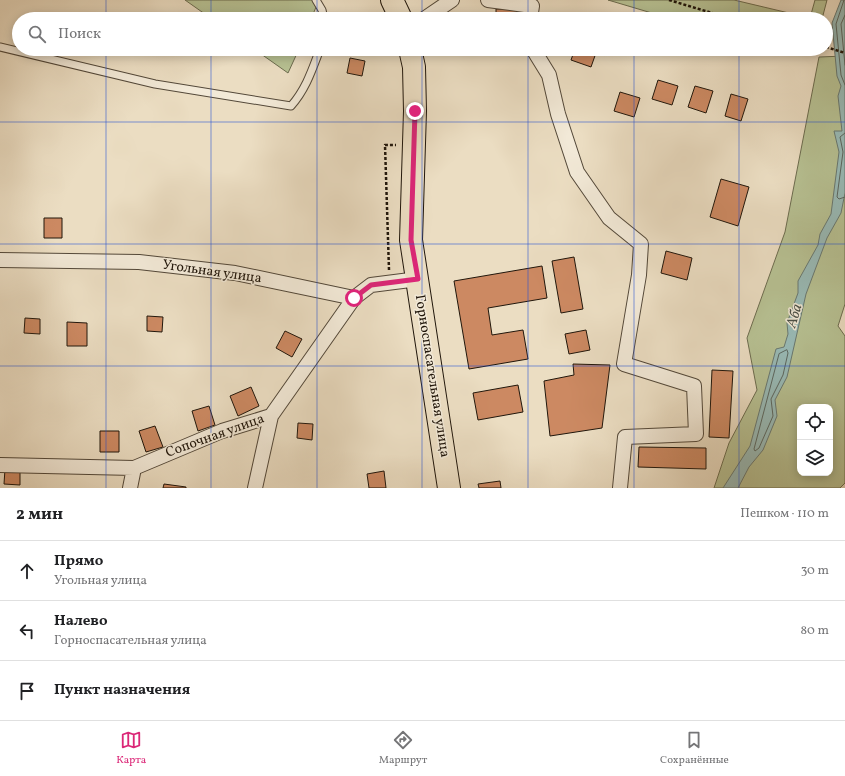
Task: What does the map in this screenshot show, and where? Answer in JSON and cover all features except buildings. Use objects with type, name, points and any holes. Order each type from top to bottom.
[{"type":"main road","points":[[392,0],[398,12]]},
{"type":"main road","name":"Горноспасательная улица","points":[[412,56],[414,67],[414,104],[411,240],[449,488]]},
{"type":"street","points":[[434,12],[452,0]]},
{"type":"street","points":[[488,0],[532,6],[531,12]]},
{"type":"street","points":[[537,56],[549,76],[558,114],[577,172],[609,218],[641,244],[639,275],[624,364],[694,386],[696,434],[625,437],[620,488]]},
{"type":"street","name":"Угольная улица","points":[[0,260],[146,263],[235,272],[354,298]]},
{"type":"street","points":[[354,298],[371,285],[418,279]]},
{"type":"street","name":"Сопочная улица","points":[[134,468],[222,431],[271,416],[354,298]]},
{"type":"street","points":[[255,488],[271,416]]},
{"type":"street","points":[[0,465],[134,468],[130,488]]},
{"type":"lane","points":[[316,0],[322,12]]},
{"type":"lane","points":[[0,47],[12,50]]},
{"type":"lane","points":[[38,56],[156,84],[290,106],[300,96],[310,77],[318,56]]},
{"type":"path","points":[[669,0],[709,12]]},
{"type":"path","points":[[833,50],[845,54]]},
{"type":"path","points":[[389,283],[385,145],[413,144]]},
{"type":"green space","points":[[185,0],[319,0],[314,12],[202,12]]},
{"type":"green space","points":[[608,0],[734,0],[785,12],[648,12]]},
{"type":"green space","points":[[815,0],[827,0],[824,12],[812,12]]},
{"type":"green space","points":[[264,56],[296,56],[288,73]]},
{"type":"green space","points":[[845,56],[845,304],[838,326],[845,336],[845,483],[840,488],[714,488],[729,443],[757,390],[747,338],[785,232],[819,57]]},
{"type":"water","name":"Аба","points":[[841,0],[845,0],[845,193],[841,213],[827,238],[806,294],[787,377],[775,400],[777,416],[763,450],[749,467],[738,488],[723,488],[750,446],[776,349],[784,347],[788,334],[787,323],[798,293],[798,281],[818,245],[820,234],[831,214],[839,152],[834,131],[842,131],[838,96],[841,86],[837,76],[833,20]]},
{"type":"route","points":[[354,298],[371,285],[418,279],[411,240],[415,111]]}]
